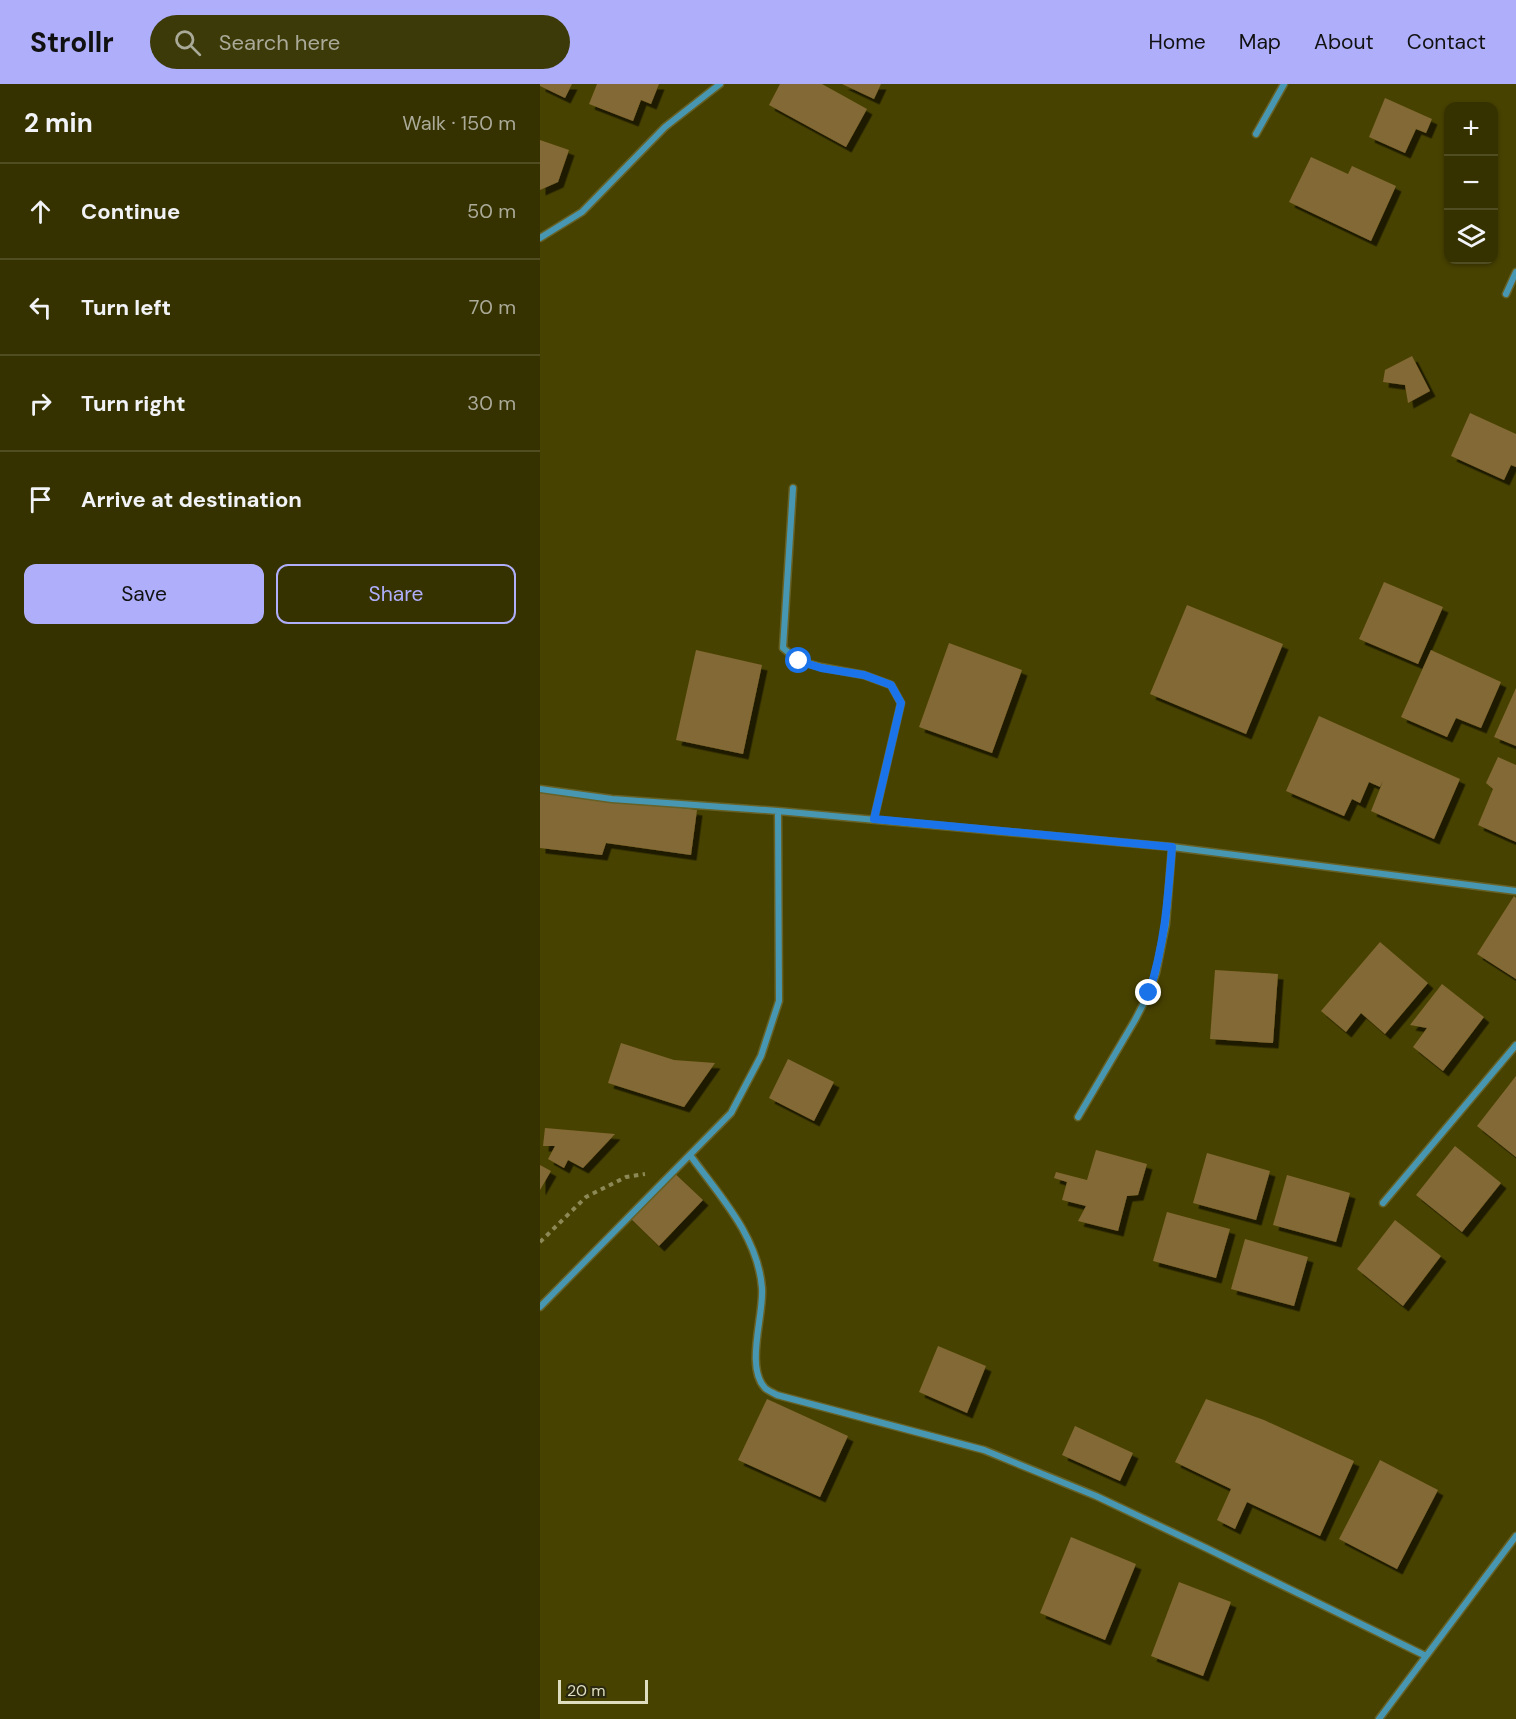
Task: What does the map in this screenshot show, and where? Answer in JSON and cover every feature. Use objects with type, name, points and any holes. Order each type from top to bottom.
[{"type":"street","points":[[540,238],[582,212],[665,127],[720,84]]},
{"type":"street","points":[[1256,134],[1284,84]]},
{"type":"street","points":[[1506,294],[1516,272]]},
{"type":"street","points":[[794,488],[783,648],[799,661],[821,668],[864,675],[891,685],[901,703],[874,819]]},
{"type":"street","points":[[540,789],[612,798],[874,819],[1172,847],[1516,891]]},
{"type":"street","points":[[540,1307],[731,1113],[761,1056],[780,1001],[778,811]]},
{"type":"street","points":[[1078,1117],[1136,1020],[1156,973],[1166,924],[1172,847]]},
{"type":"street","points":[[1383,1203],[1516,1045]]},
{"type":"street","points":[[690,1155],[742,1226],[756,1259],[761,1277],[763,1300],[756,1364],[765,1388],[777,1395],[984,1450],[1096,1496],[1426,1656]]},
{"type":"street","points":[[1379,1719],[1516,1536]]},
{"type":"path","points":[[540,1242],[586,1197],[626,1177],[678,1168]]},
{"type":"building","points":[[540,84],[572,84],[565,98]]},
{"type":"building","points":[[597,84],[659,84],[651,104],[641,100],[633,121],[589,104]]},
{"type":"building","points":[[780,84],[822,84],[867,109],[846,147],[769,105]]},
{"type":"building","points":[[842,84],[881,84],[874,99]]},
{"type":"building","points":[[1385,98],[1432,119],[1426,133],[1416,129],[1405,153],[1369,137]]},
{"type":"building","points":[[540,140],[569,150],[558,182],[540,190]]},
{"type":"building","points":[[1311,157],[1348,174],[1352,166],[1396,186],[1371,241],[1289,202]]},
{"type":"building","points":[[1412,356],[1430,391],[1408,403],[1405,385],[1383,382],[1385,370]]},
{"type":"building","points":[[1470,413],[1516,434],[1516,467],[1511,465],[1504,480],[1451,456]]},
{"type":"building","points":[[1384,582],[1443,607],[1418,664],[1359,639]]},
{"type":"building","points":[[1187,605],[1283,644],[1246,734],[1150,694]]},
{"type":"building","points":[[949,643],[1022,670],[992,753],[919,727]]},
{"type":"building","points":[[696,650],[762,665],[743,754],[676,740]]},
{"type":"building","points":[[1431,650],[1501,682],[1481,728],[1456,718],[1447,737],[1401,717]]},
{"type":"building","points":[[1516,688],[1516,746],[1494,737]]},
{"type":"building","points":[[1319,716],[1460,779],[1434,839],[1371,811],[1383,781],[1380,787],[1369,782],[1360,803],[1352,799],[1344,816],[1286,791]]},
{"type":"building","points":[[1498,757],[1516,765],[1516,842],[1478,825],[1493,789],[1486,783]]},
{"type":"building","points":[[540,789],[697,810],[691,855],[606,843],[602,855],[540,848]]},
{"type":"building","points":[[1514,896],[1516,898],[1516,979],[1477,954]]},
{"type":"building","points":[[1380,942],[1428,983],[1385,1034],[1361,1013],[1346,1032],[1321,1011]]},
{"type":"building","points":[[1215,970],[1278,974],[1273,1043],[1210,1039]]},
{"type":"building","points":[[1442,984],[1484,1017],[1443,1071],[1413,1047],[1427,1028],[1410,1025]]},
{"type":"building","points":[[621,1043],[674,1060],[715,1063],[684,1107],[608,1083]]},
{"type":"building","points":[[788,1059],[834,1082],[814,1121],[769,1098]]},
{"type":"building","points":[[1516,1076],[1516,1157],[1477,1126]]},
{"type":"building","points":[[545,1128],[615,1134],[583,1168],[568,1160],[564,1168],[548,1159],[555,1146],[543,1146]]},
{"type":"building","points":[[1455,1146],[1501,1183],[1462,1232],[1416,1195]]},
{"type":"building","points":[[1096,1150],[1147,1164],[1138,1195],[1127,1196],[1118,1231],[1078,1221],[1086,1206],[1062,1200],[1067,1182],[1054,1178],[1056,1172],[1087,1180]]},
{"type":"building","points":[[1207,1153],[1270,1171],[1256,1220],[1193,1203]]},
{"type":"building","points":[[540,1165],[551,1171],[540,1190]]},
{"type":"building","points":[[670,1169],[703,1200],[659,1246],[627,1215]]},
{"type":"building","points":[[1287,1175],[1350,1193],[1336,1242],[1273,1225]]},
{"type":"building","points":[[1167,1212],[1230,1229],[1216,1278],[1153,1261]]},
{"type":"building","points":[[1395,1220],[1441,1256],[1403,1306],[1357,1269]]},
{"type":"building","points":[[1245,1239],[1308,1257],[1294,1306],[1231,1289]]},
{"type":"building","points":[[938,1346],[986,1366],[967,1413],[919,1392]]},
{"type":"building","points":[[767,1399],[848,1436],[820,1497],[738,1460]]},
{"type":"building","points":[[1206,1399],[1264,1420],[1354,1461],[1320,1536],[1247,1502],[1235,1529],[1217,1520],[1231,1489],[1175,1462]]},
{"type":"building","points":[[1075,1426],[1133,1453],[1120,1481],[1062,1455]]},
{"type":"building","points":[[1380,1460],[1438,1490],[1397,1569],[1339,1539]]},
{"type":"building","points":[[1071,1537],[1136,1564],[1105,1640],[1040,1613]]},
{"type":"building","points":[[1179,1582],[1231,1602],[1203,1676],[1151,1656]]},
{"type":"route","points":[[799,661],[821,668],[864,675],[891,685],[901,703],[874,819],[1172,847],[1166,924],[1156,973],[1149,993]]}]
